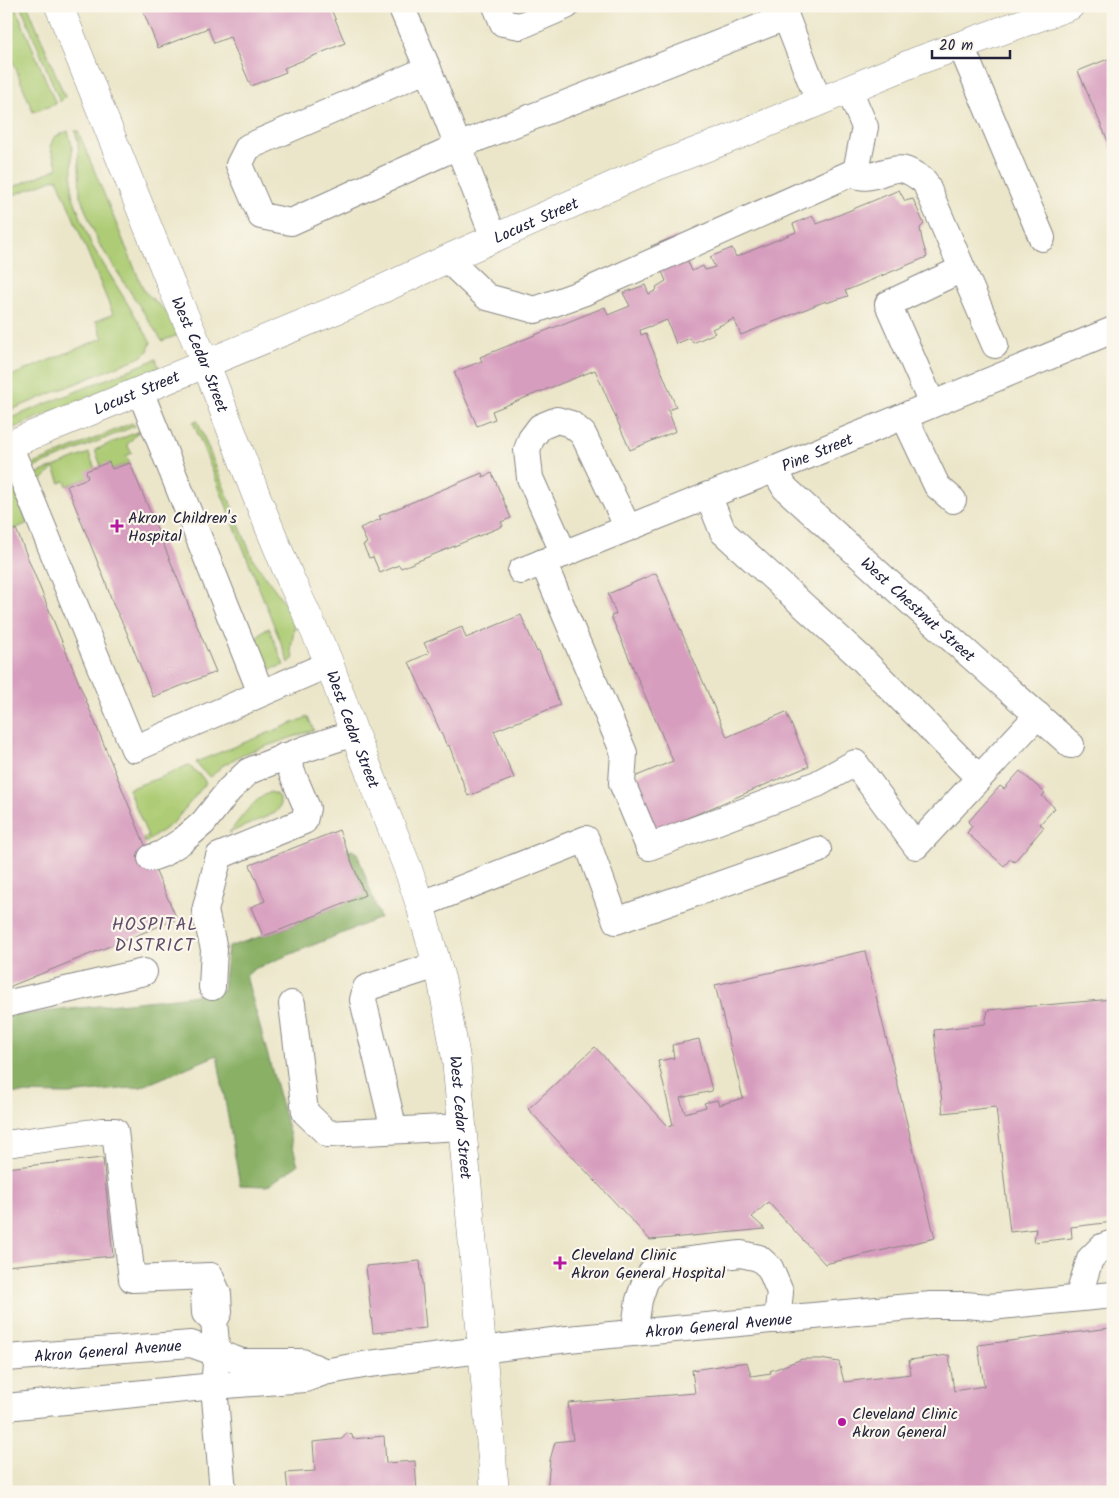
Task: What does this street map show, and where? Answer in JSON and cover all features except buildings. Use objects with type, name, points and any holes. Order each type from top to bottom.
[{"type":"main road","name":"West Cedar Street","points":[[58,6],[172,287],[206,364],[290,578],[329,664],[354,733],[408,868],[420,905],[442,982],[456,1058],[495,1492]]},
{"type":"main road","name":"Locust Street","points":[[8,446],[348,305],[655,167],[734,137],[917,62],[1070,6]]},
{"type":"street","points":[[401,6],[428,69],[494,238]]},
{"type":"street","points":[[496,6],[503,23],[520,26],[566,6]]},
{"type":"street","points":[[428,69],[248,148],[239,165],[261,216],[291,222],[458,146],[784,12],[819,102]]},
{"type":"street","points":[[961,46],[1042,238]]},
{"type":"street","points":[[849,90],[865,127],[856,171],[859,176],[867,178],[894,168],[903,169],[915,174],[925,182],[995,346]]},
{"type":"street","points":[[447,259],[487,297],[535,310],[585,292],[856,171]]},
{"type":"street","points":[[932,404],[888,304],[962,269]]},
{"type":"street","name":"Pine Street","points":[[542,562],[1113,330]]},
{"type":"street","points":[[140,391],[262,693]]},
{"type":"street","points":[[904,416],[937,486],[953,500]]},
{"type":"street","points":[[628,528],[584,434],[571,424],[557,420],[540,426],[531,439],[528,450],[542,562],[624,753],[622,783],[649,847],[817,784],[856,763],[916,846],[1038,715]]},
{"type":"street","points":[[8,446],[134,748],[329,664]]},
{"type":"street","name":"West Chestnut Street","points":[[774,469],[786,488],[919,610],[1071,745]]},
{"type":"street","points":[[708,496],[723,532],[860,658],[979,778]]},
{"type":"street","points":[[151,858],[162,854],[182,841],[202,823],[229,790],[248,771],[285,756],[354,733]]},
{"type":"street","points":[[212,987],[214,949],[205,911],[219,856],[304,821],[307,808],[285,756]]},
{"type":"street","points":[[420,905],[586,839],[616,921],[818,850]]},
{"type":"street","points":[[394,1130],[364,1000],[366,988],[437,965]]},
{"type":"street","points":[[6,1004],[144,972]]},
{"type":"street","points":[[292,1004],[305,1112],[328,1134],[462,1127]]},
{"type":"street","points":[[6,1144],[102,1131],[115,1132],[132,1279],[210,1276],[218,1294],[220,1312],[214,1322],[217,1353],[214,1386],[223,1492]]},
{"type":"street","points":[[1078,1298],[1090,1259],[1102,1247],[1113,1243]]},
{"type":"street","points":[[634,1333],[644,1282],[653,1270],[665,1263],[741,1254],[759,1258],[770,1268],[780,1292],[777,1320]]},
{"type":"street","name":"Akron General Avenue","points":[[6,1407],[214,1386],[305,1379],[324,1372],[369,1364],[634,1333],[931,1305],[965,1304],[990,1307],[1113,1295]]},
{"type":"street","name":"Akron General Avenue","points":[[6,1358],[191,1344],[242,1362],[302,1362],[324,1372]]},
{"type":"green space","points":[[6,6],[15,6],[56,104],[33,112],[6,44]]},
{"type":"green space","points":[[21,6],[28,6],[65,97],[60,102]]},
{"type":"green space","points":[[68,131],[72,146],[72,194],[91,244],[151,342],[148,351],[143,356],[6,412],[6,378],[103,338],[96,321],[113,314],[57,178],[6,198],[6,190],[58,168],[50,147],[54,137]]},
{"type":"green space","points":[[75,131],[78,131],[144,291],[170,315],[178,335],[162,341],[98,242],[80,196],[78,141]]},
{"type":"green space","points":[[156,359],[159,368],[6,431],[6,420]]},
{"type":"green space","points":[[197,420],[253,559],[289,609],[295,623],[291,649],[294,658],[289,663],[193,422]]},
{"type":"green space","points":[[132,423],[135,426],[33,468],[34,464]]},
{"type":"green space","points":[[139,431],[127,445],[132,453],[126,456],[130,463],[112,469],[101,466],[95,450]]},
{"type":"green space","points":[[89,453],[95,469],[88,478],[67,486],[65,481],[60,483],[54,468],[38,484],[33,475]]},
{"type":"green space","points":[[13,484],[28,523],[6,533],[6,486]]},
{"type":"green space","points":[[269,628],[284,665],[272,669],[260,662],[252,644],[262,631]]},
{"type":"green space","points":[[308,717],[314,730],[243,754],[222,766],[211,777],[202,771],[196,762]]},
{"type":"green space","points":[[188,765],[206,783],[174,822],[145,843],[143,839],[148,836],[128,789]]},
{"type":"green space","points":[[271,792],[280,799],[280,807],[275,813],[229,833],[253,804]]},
{"type":"green space","points":[[352,850],[357,853],[380,918],[254,969],[246,976],[298,1165],[267,1186],[240,1185],[217,1055],[141,1087],[68,1094],[6,1093],[6,1016],[223,991],[228,947],[278,931],[365,895],[347,851]]},
{"type":"place","name":"Akron Children's Hospital","points":[[117,526]]},
{"type":"place","name":"Cleveland Clinic Akron General Hospital","points":[[560,1263]]},
{"type":"place","name":"Cleveland Clinic Akron General","points":[[842,1422]]},
{"type":"district","name":"HOSPITAL DISTRICT","points":[[155,934]]}]
